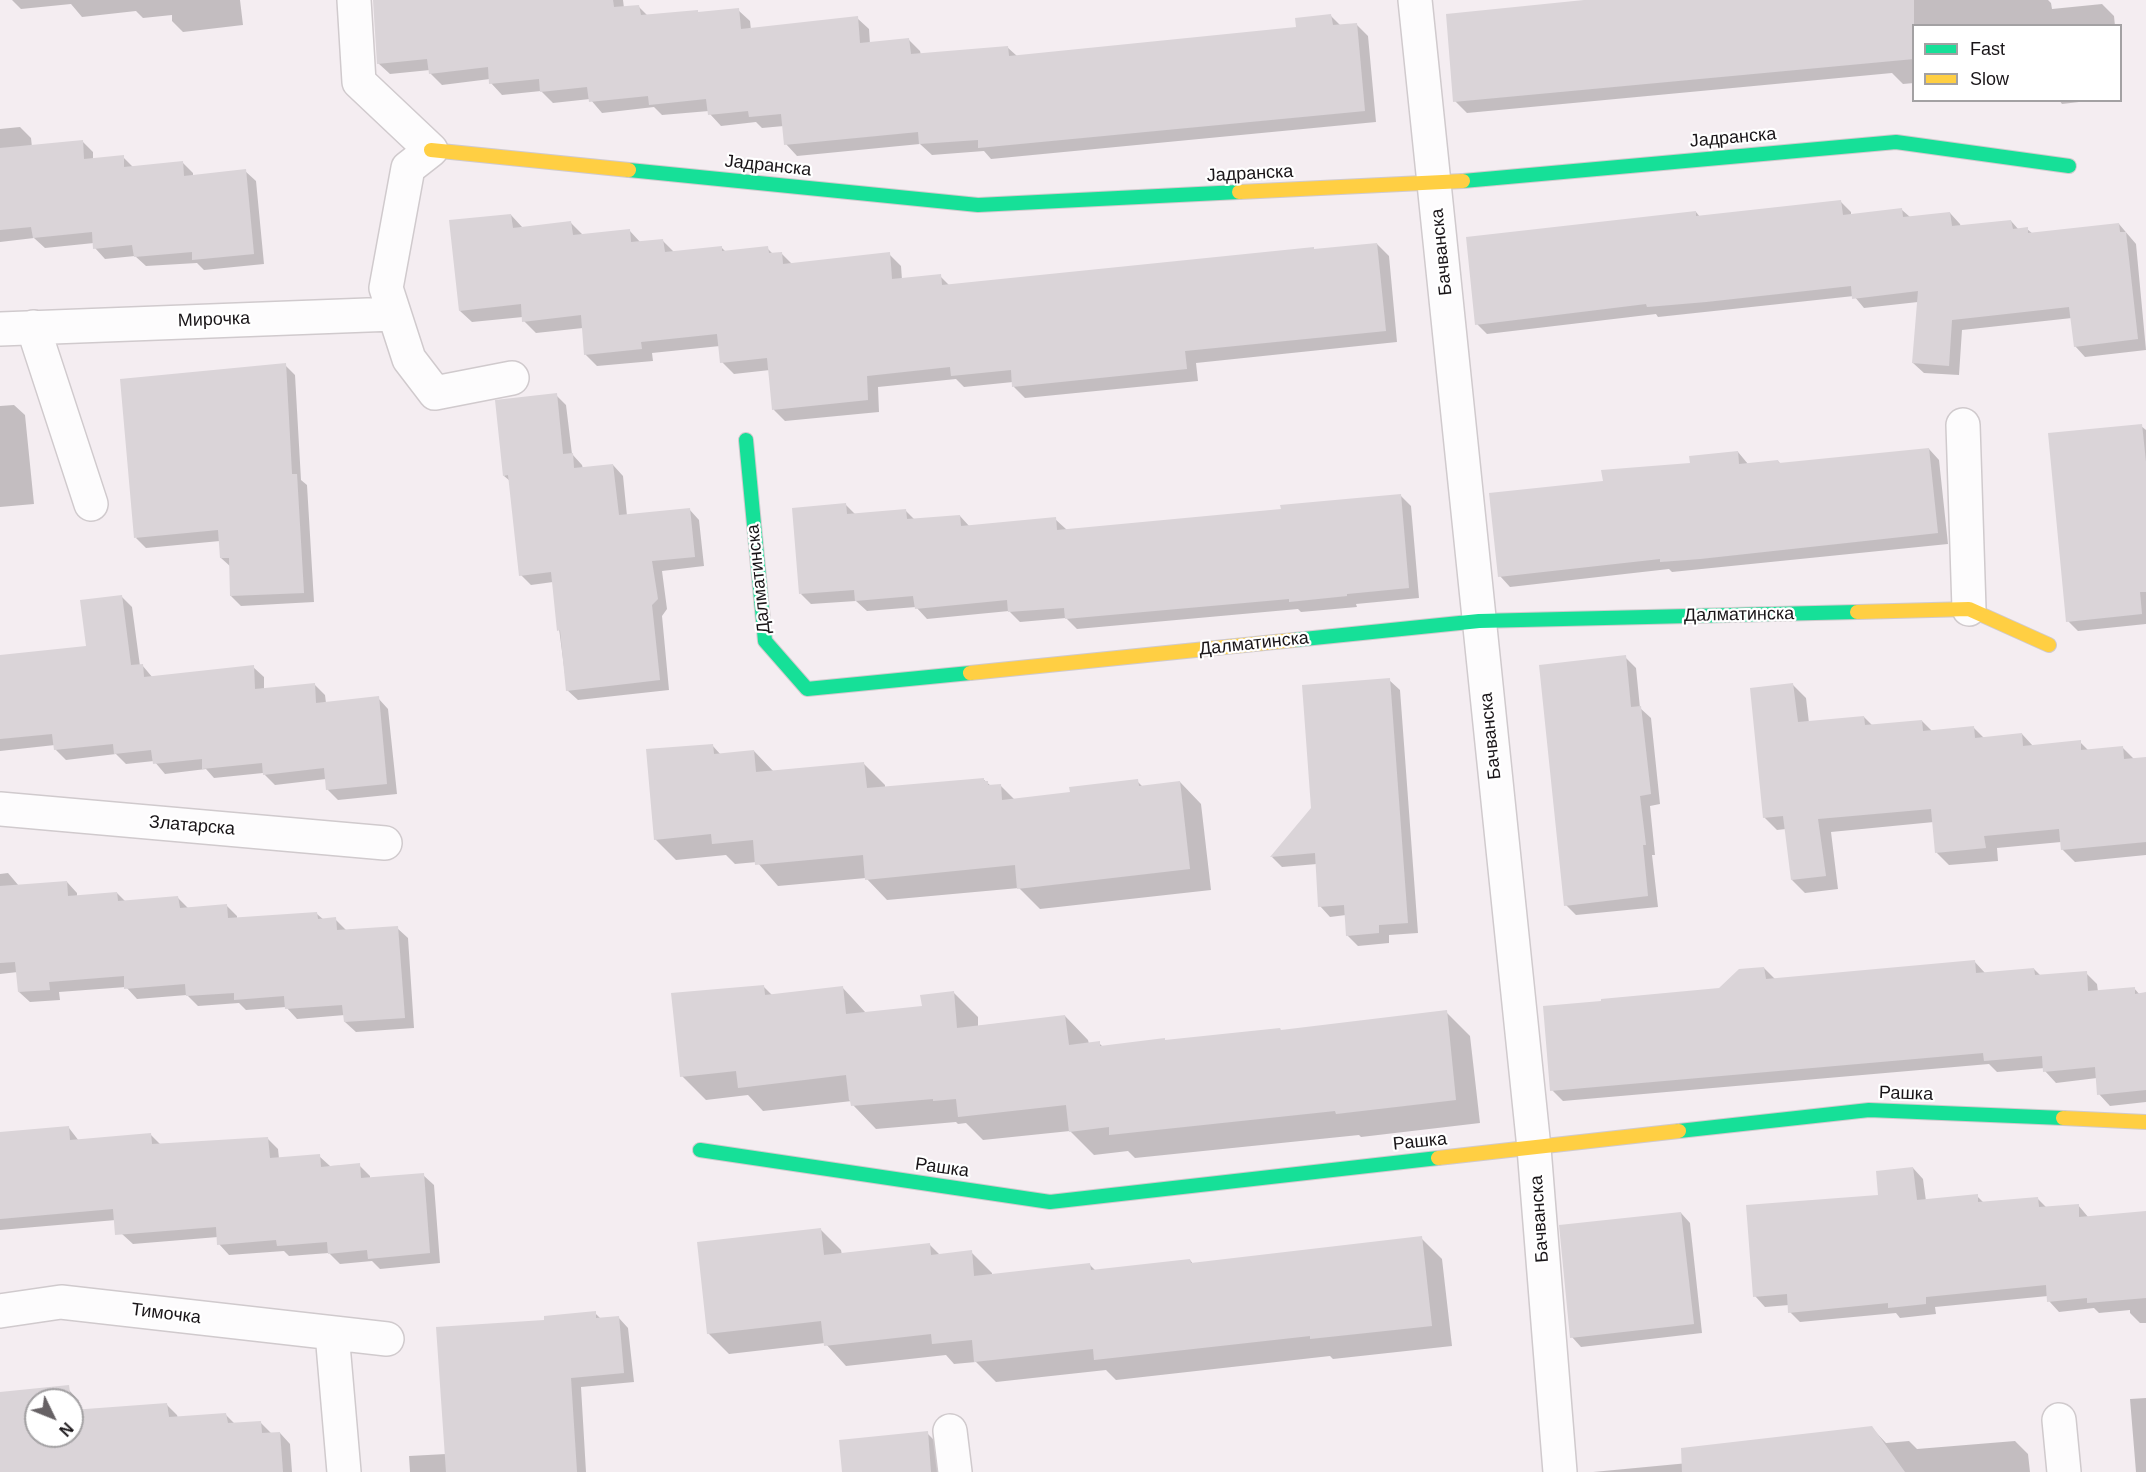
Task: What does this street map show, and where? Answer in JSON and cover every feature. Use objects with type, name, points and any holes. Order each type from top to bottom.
[{"type":"street","points":[[354,0],[359,82],[431,150],[408,168],[386,288],[410,359],[435,393],[512,378]]},
{"type":"street","name":"Бачванска","points":[[1415,0],[1534,1148],[1560,1472]]},
{"type":"street","name":"Јадранска","points":[[431,150],[978,205],[1435,183],[1896,142],[2069,166]]},
{"type":"street","name":"Мирочка","points":[[0,329],[394,314]]},
{"type":"street","points":[[33,327],[91,504]]},
{"type":"street","points":[[1963,425],[1969,609]]},
{"type":"street","name":"Далматинска","points":[[746,440],[765,641],[807,689],[1479,621],[1969,609],[2049,645]]},
{"type":"street","name":"Златарска","points":[[0,809],[385,843]]},
{"type":"street","name":"Рашка","points":[[700,1150],[1050,1202],[1869,1110],[2146,1122]]},
{"type":"street","name":"Тимочка","points":[[0,1311],[62,1302],[387,1339]]},
{"type":"street","points":[[332,1333],[344,1472]]},
{"type":"street","points":[[2059,1420],[2064,1472]]},
{"type":"street","points":[[950,1431],[955,1472]]},
{"type":"building","points":[[373,0],[613,0],[614,7],[639,5],[641,15],[739,8],[741,29],[858,16],[860,43],[909,38],[911,54],[1008,46],[1009,56],[1296,27],[1295,18],[1331,14],[1333,25],[1357,23],[1365,111],[978,148],[978,140],[919,144],[918,132],[784,145],[781,114],[749,117],[748,111],[708,115],[706,99],[649,105],[648,96],[589,102],[587,87],[540,92],[539,79],[489,84],[488,67],[429,74],[427,59],[377,64]]},
{"type":"building","points":[[1584,0],[1914,0],[1912,59],[1453,102],[1446,14]]},
{"type":"building","points":[[83,140],[84,159],[124,155],[124,167],[183,161],[184,176],[246,169],[254,254],[192,260],[192,252],[134,257],[132,245],[93,249],[92,232],[33,238],[31,227],[0,230],[0,148]]},
{"type":"building","points":[[1841,200],[1843,215],[1902,208],[1903,217],[1950,212],[1952,226],[2011,220],[2013,229],[2028,227],[2028,233],[2119,223],[2120,232],[2126,232],[2138,339],[2074,347],[2069,307],[1952,320],[1949,366],[1912,363],[1918,291],[1852,299],[1851,286],[1706,302],[1647,307],[1646,304],[1475,325],[1466,237],[1696,211],[1696,216]]},
{"type":"building","points":[[511,214],[513,228],[571,221],[573,235],[630,229],[631,242],[663,239],[665,252],[722,246],[722,251],[768,246],[769,253],[782,252],[783,264],[890,252],[892,279],[941,274],[942,285],[1314,247],[1314,249],[1377,243],[1386,331],[1185,351],[1187,369],[1012,387],[1011,370],[951,376],[950,367],[867,376],[868,400],[772,410],[767,358],[720,363],[717,334],[641,342],[642,349],[584,355],[581,315],[522,322],[521,304],[459,311],[449,220]]},
{"type":"building","points":[[286,363],[292,474],[297,474],[304,593],[230,596],[229,558],[220,558],[218,530],[134,538],[120,379]]},
{"type":"building","points":[[557,393],[563,454],[573,453],[574,468],[613,464],[619,515],[690,508],[695,557],[652,561],[658,599],[652,605],[660,680],[566,691],[551,572],[519,576],[508,475],[503,476],[495,400]]},
{"type":"building","points":[[2142,424],[2146,462],[2146,592],[2140,592],[2142,614],[2066,622],[2048,433]]},
{"type":"building","points":[[1929,448],[1938,533],[1700,559],[1660,562],[1660,559],[1498,577],[1489,493],[1603,481],[1601,470],[1690,463],[1689,456],[1738,451],[1739,464],[1778,460],[1779,463]]},
{"type":"building","points":[[1401,494],[1409,588],[1289,602],[1289,599],[1065,619],[1064,608],[1008,612],[1007,600],[915,609],[913,596],[855,601],[854,590],[799,594],[792,508],[846,503],[847,514],[906,509],[907,519],[960,515],[961,526],[1056,517],[1057,530],[1281,509],[1280,505]]},
{"type":"building","points":[[122,595],[131,665],[143,664],[144,677],[254,665],[255,689],[315,683],[316,703],[379,696],[387,784],[326,790],[324,768],[263,775],[262,763],[202,769],[202,759],[153,764],[151,750],[114,754],[113,744],[54,750],[52,734],[0,739],[0,655],[86,646],[80,600]]},
{"type":"building","points":[[1626,655],[1631,707],[1641,706],[1651,794],[1640,796],[1646,845],[1643,845],[1648,896],[1564,906],[1539,665]]},
{"type":"building","points":[[1390,678],[1408,923],[1379,925],[1379,933],[1346,936],[1344,905],[1318,907],[1315,853],[1270,857],[1311,808],[1302,685]]},
{"type":"building","points":[[1793,683],[1798,722],[1864,716],[1865,725],[1922,720],[1923,731],[1974,726],[1975,738],[2022,733],[2023,746],[2081,740],[2081,750],[2123,746],[2124,759],[2146,757],[2146,842],[2061,850],[2059,829],[1984,836],[1986,848],[1935,853],[1931,809],[1818,819],[1826,876],[1791,880],[1783,816],[1763,818],[1750,688]]},
{"type":"building","points":[[713,744],[714,754],[754,750],[756,772],[864,762],[867,788],[984,778],[984,781],[988,781],[988,785],[1001,784],[1002,800],[1070,792],[1069,787],[1138,779],[1139,786],[1180,781],[1190,869],[1017,889],[1015,865],[865,880],[863,855],[755,865],[753,840],[712,844],[711,834],[654,840],[646,749]]},
{"type":"building","points":[[67,881],[68,896],[117,892],[118,901],[178,896],[180,908],[227,904],[228,918],[317,912],[318,919],[336,917],[337,930],[398,926],[405,1018],[344,1022],[342,1005],[285,1009],[284,996],[234,1000],[234,993],[186,996],[185,984],[124,989],[124,976],[49,982],[50,990],[18,992],[15,962],[0,963],[0,886]]},
{"type":"building","points":[[1975,960],[1976,973],[2034,968],[2035,975],[2087,971],[2088,991],[2135,987],[2135,994],[2146,992],[2146,1090],[2097,1095],[2095,1067],[2043,1072],[2042,1056],[1984,1061],[1983,1053],[1550,1091],[1543,1006],[1719,988],[1739,969],[1764,967],[1766,979]]},
{"type":"building","points":[[764,985],[765,995],[843,986],[846,1014],[922,1006],[920,995],[954,991],[957,1028],[1065,1015],[1069,1045],[1100,1041],[1100,1046],[1165,1038],[1165,1040],[1280,1028],[1281,1030],[1447,1010],[1456,1100],[1336,1114],[1335,1111],[1109,1135],[1109,1127],[1069,1132],[1066,1105],[958,1117],[956,1099],[851,1106],[846,1075],[738,1088],[736,1071],[680,1077],[671,993]]},
{"type":"building","points":[[69,1126],[70,1140],[151,1133],[152,1144],[268,1137],[270,1158],[320,1154],[321,1167],[360,1163],[361,1178],[424,1173],[430,1253],[368,1259],[367,1250],[328,1254],[327,1242],[277,1246],[276,1240],[217,1245],[216,1227],[115,1235],[113,1209],[0,1219],[0,1132]]},
{"type":"building","points":[[1913,1167],[1917,1200],[1978,1194],[1978,1202],[2038,1197],[2039,1207],[2079,1204],[2079,1217],[2146,1211],[2146,1298],[2087,1303],[2087,1298],[2047,1302],[2046,1285],[1926,1297],[1926,1304],[1888,1308],[1888,1303],[1788,1313],[1787,1294],[1753,1297],[1746,1205],[1878,1195],[1876,1171]]},
{"type":"building","points":[[1681,1212],[1694,1324],[1570,1338],[1559,1225]]},
{"type":"building","points":[[821,1228],[824,1255],[930,1243],[931,1255],[972,1250],[974,1276],[1090,1263],[1091,1270],[1190,1259],[1191,1263],[1422,1236],[1432,1326],[1310,1339],[1310,1336],[1094,1360],[1093,1349],[974,1362],[972,1340],[932,1344],[931,1334],[824,1346],[821,1321],[707,1334],[697,1242]]},
{"type":"building","points":[[596,1311],[596,1318],[619,1316],[624,1373],[571,1378],[577,1472],[446,1472],[436,1327],[544,1320],[544,1316]]},
{"type":"building","points":[[69,1385],[69,1388],[39,1388]]},
{"type":"building","points":[[24,1390],[24,1448],[84,1448],[84,1409],[167,1403],[169,1417],[226,1413],[228,1423],[261,1421],[262,1433],[280,1432],[283,1472],[0,1472],[0,1392]]},
{"type":"building","points":[[1872,1426],[1905,1472],[1682,1472],[1681,1448]]},
{"type":"building","points":[[928,1431],[931,1472],[842,1472],[839,1440]]},
{"type":"traffic: fast","points":[[1463,181],[1896,142],[2069,166]]},
{"type":"traffic: fast","points":[[629,170],[978,205],[1239,192]]},
{"type":"traffic: fast","points":[[746,440],[765,641],[807,689],[970,673]]},
{"type":"traffic: fast","points":[[1294,640],[1479,621],[1857,612]]},
{"type":"traffic: fast","points":[[1679,1131],[1869,1110],[2063,1118]]},
{"type":"traffic: fast","points":[[700,1150],[1050,1202],[1438,1158]]},
{"type":"traffic: slow","points":[[431,150],[629,170]]},
{"type":"traffic: slow","points":[[1239,192],[1463,181]]},
{"type":"traffic: slow","points":[[1857,612],[1969,609],[2049,645]]},
{"type":"traffic: slow","points":[[970,673],[1294,640]]},
{"type":"traffic: slow","points":[[2063,1118],[2146,1122]]},
{"type":"traffic: slow","points":[[1438,1158],[1679,1131]]}]
